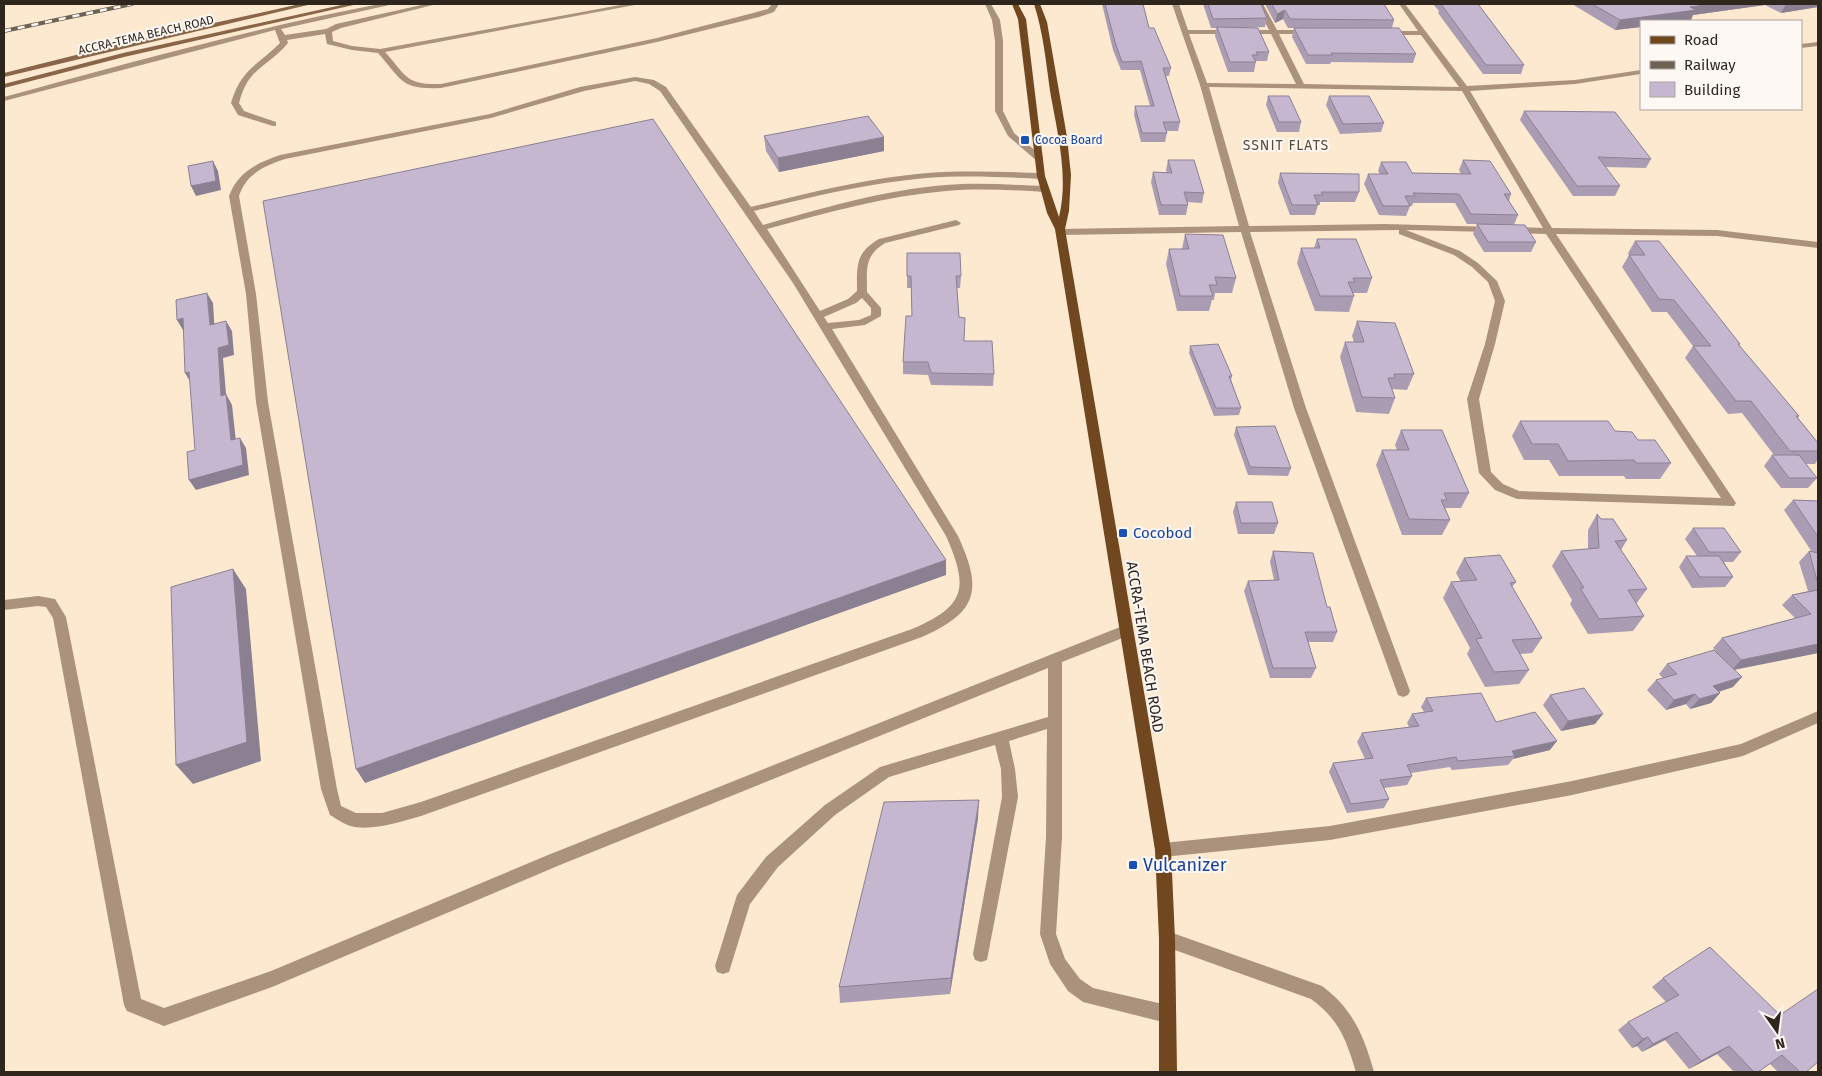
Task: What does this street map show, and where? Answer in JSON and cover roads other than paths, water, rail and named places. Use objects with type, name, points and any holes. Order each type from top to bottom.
[{"type":"main road","points":[[4,75],[128,44],[308,4]]},
{"type":"main road","name":"ACCRA-TEMA BEACH ROAD","points":[[4,86],[132,53],[354,4]]},
{"type":"main road","name":"ACCRA-TEMA BEACH ROAD","points":[[1016,4],[1022,19],[1042,176],[1052,214],[1060,231],[1125,631],[1163,850],[1167,939],[1168,1072]]},
{"type":"main road","name":"ACCRA-TEMA BEACH ROAD","points":[[1038,4],[1047,40],[1066,166],[1065,214],[1060,231]]},
{"type":"street","points":[[4,99],[277,28],[390,4]]},
{"type":"street","points":[[283,38],[328,31],[339,26],[434,4]]},
{"type":"street","points":[[328,31],[330,42],[352,48],[380,51],[636,4]]},
{"type":"street","points":[[380,51],[394,64],[400,76],[409,84],[425,87],[441,86],[657,40],[756,15],[771,10],[776,4]]},
{"type":"street","points":[[988,4],[996,20],[999,41],[999,111],[1011,134],[1040,158]]},
{"type":"street","points":[[1175,4],[1204,86],[1245,230],[1300,408],[1403,691]]},
{"type":"street","points":[[1260,4],[1301,86]]},
{"type":"street","points":[[1386,227],[1412,234],[1457,253],[1475,265],[1492,281],[1500,301],[1490,344],[1473,398],[1485,472],[1498,487],[1517,495],[1730,503],[1549,230],[1465,89],[1402,4]]},
{"type":"street","points":[[273,124],[241,113],[235,103],[238,88],[247,73],[278,50],[284,43],[277,28]]},
{"type":"street","points":[[1185,32],[1320,32]]},
{"type":"street","points":[[1377,33],[1425,33]]},
{"type":"street","points":[[1802,46],[1818,44]]},
{"type":"street","points":[[1204,86],[1465,89],[1575,82],[1640,72]]},
{"type":"street","points":[[635,80],[651,82],[663,89],[761,228],[942,520],[962,558],[967,582],[963,602],[946,620],[917,633],[421,809],[382,820],[354,820],[335,810],[329,789],[262,402],[251,294],[234,196],[237,187],[255,168],[283,157],[491,116],[583,89],[614,82],[635,80]]},
{"type":"street","points":[[748,210],[823,192],[914,176],[982,174],[1042,176]]},
{"type":"street","points":[[761,228],[824,211],[911,192],[979,187],[1045,189]]},
{"type":"street","points":[[824,327],[862,323],[876,316],[876,308],[862,292],[865,252],[872,246],[956,223]]},
{"type":"street","points":[[1060,231],[1386,227],[1716,233],[1818,246]]},
{"type":"street","points":[[817,316],[852,301],[862,292]]},
{"type":"street","points":[[4,605],[38,601],[50,604],[59,617],[133,1005],[164,1017],[272,979],[554,860],[1125,631]]},
{"type":"street","points":[[1055,659],[1054,837],[1048,934],[1058,964],[1074,986],[1089,996],[1167,1014]]},
{"type":"street","points":[[1163,850],[1330,833],[1572,788],[1743,750],[1818,717]]},
{"type":"street","points":[[723,966],[743,900],[772,862],[830,810],[885,772],[1055,721]]},
{"type":"street","points":[[981,954],[1010,797],[1008,769],[1000,737]]},
{"type":"street","points":[[1167,939],[1316,992],[1332,1003],[1352,1032],[1365,1072]]},
{"type":"railway","points":[[4,31],[132,4]]},
{"type":"place","name":"Cocoa Board","points":[[1025,140]]},
{"type":"place","name":"Cocobod","points":[[1123,533]]},
{"type":"place","name":"Vulcanizer","points":[[1133,865]]},
{"type":"district","name":"SSNIT FLATS","points":[[1286,145]]}]
